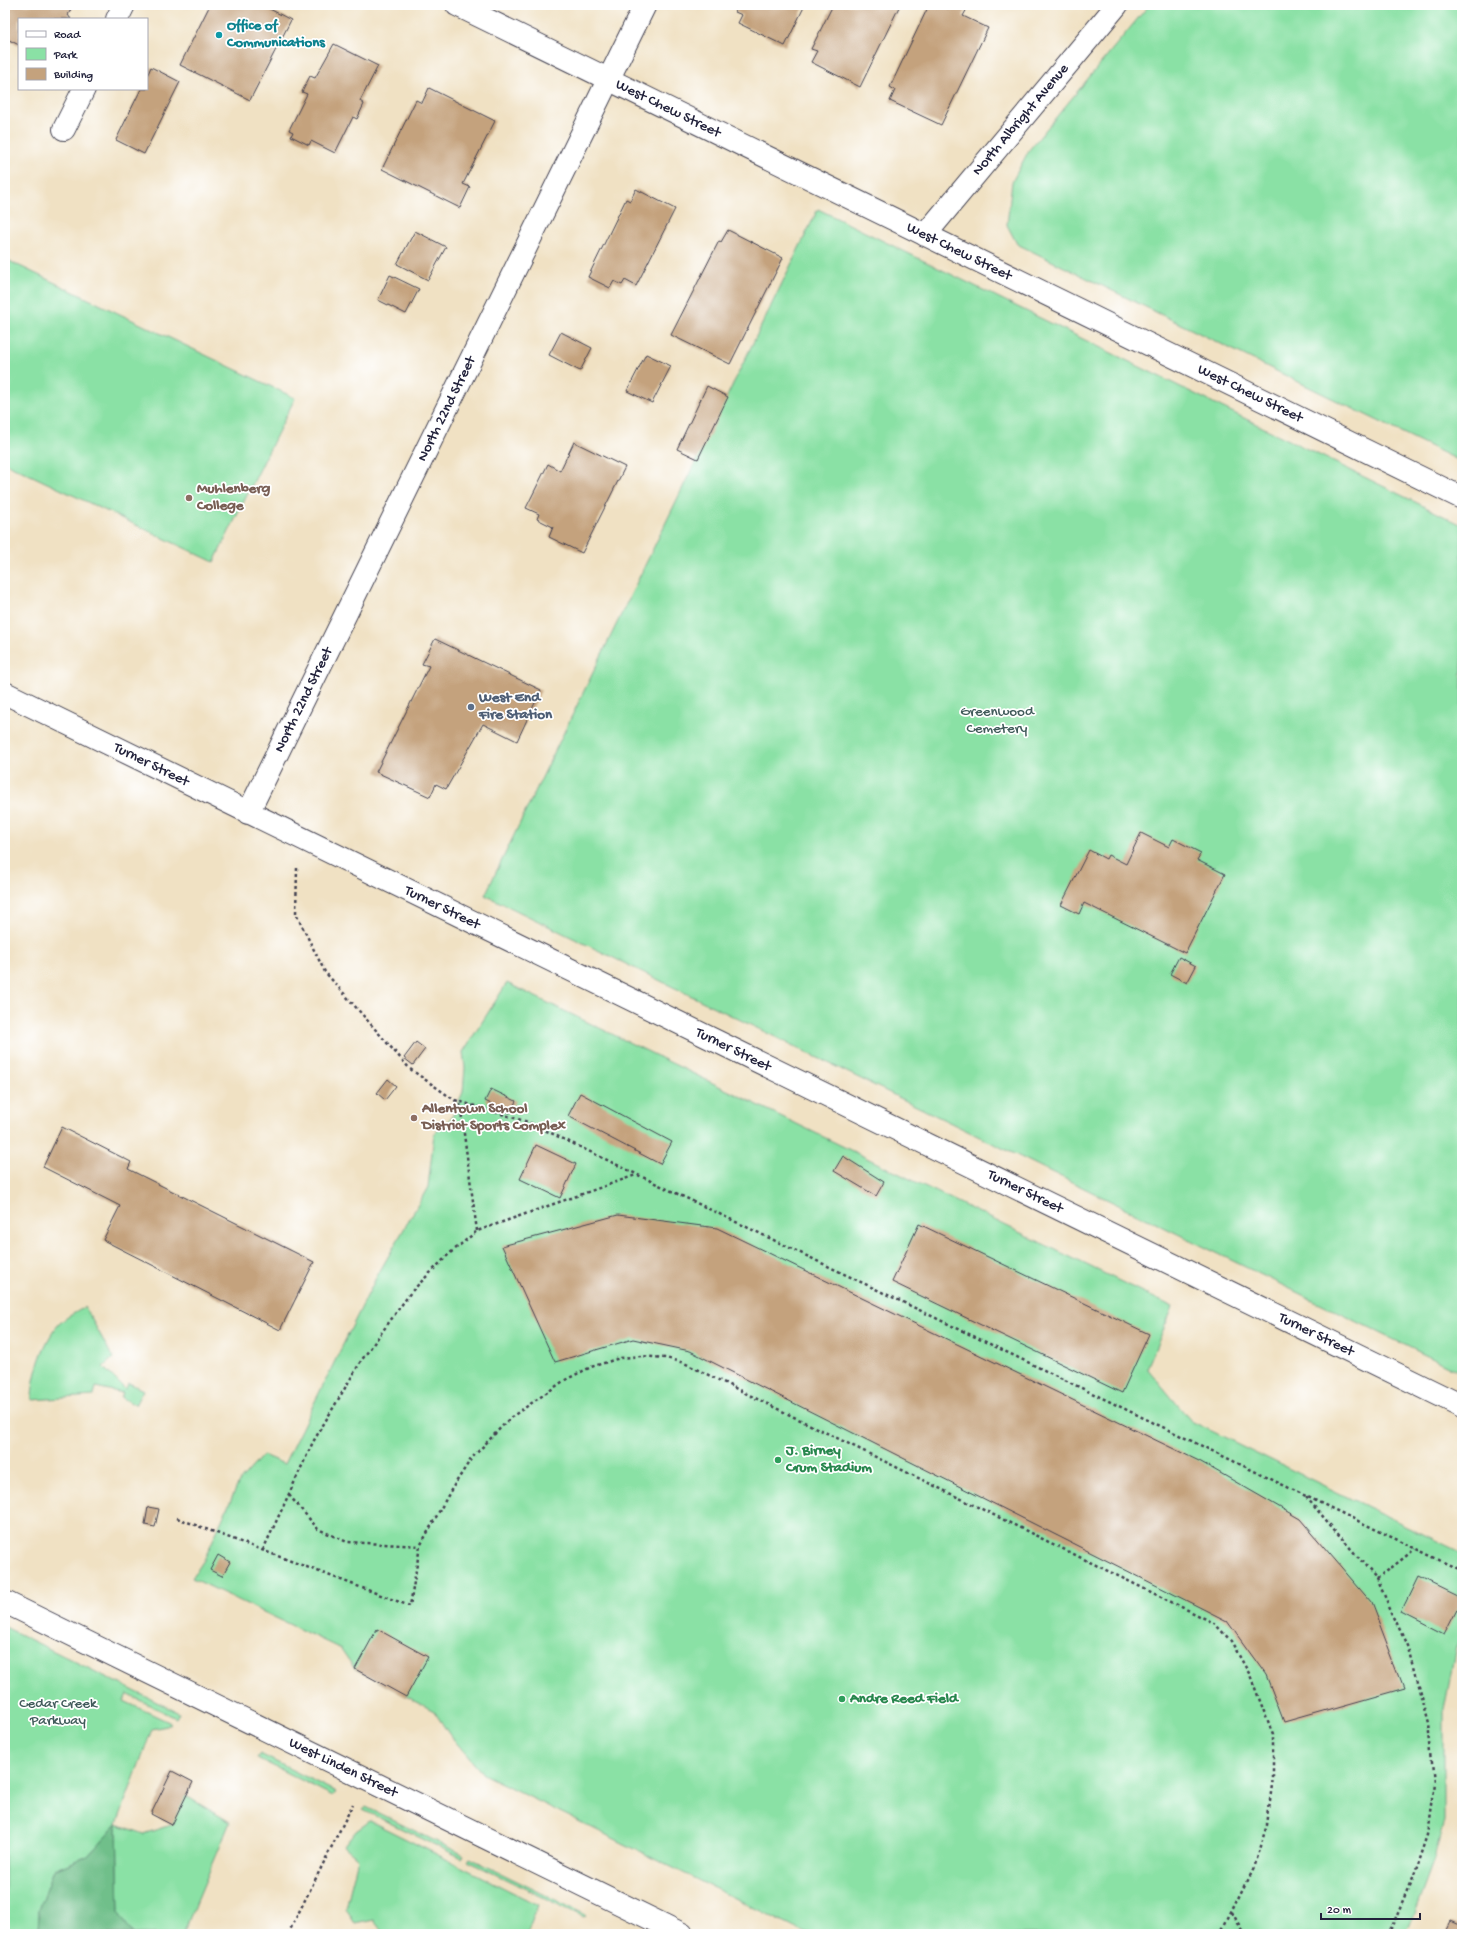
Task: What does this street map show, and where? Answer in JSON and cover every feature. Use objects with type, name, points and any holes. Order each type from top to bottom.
[{"type":"street","points":[[118,18],[124,5]]},
{"type":"street","name":"West Chew Street","points":[[457,5],[1462,498]]},
{"type":"street","name":"North 22nd Street","points":[[248,813],[645,5]]},
{"type":"street","name":"North Albright Avenue","points":[[925,235],[1117,5]]},
{"type":"street","points":[[64,129],[84,90]]},
{"type":"street","name":"Turner Street","points":[[5,694],[1462,1406]]},
{"type":"street","name":"West Linden Street","points":[[5,1602],[682,1934]]},
{"type":"path","points":[[297,866],[296,914],[325,972],[410,1069],[460,1104],[477,1231]]},
{"type":"path","points":[[455,1100],[528,1122],[1462,1572]]},
{"type":"path","points":[[263,1550],[314,1442],[361,1360],[411,1292],[449,1254],[477,1231],[637,1175]]},
{"type":"path","points":[[177,1518],[410,1606],[420,1546],[451,1490],[471,1459],[510,1418],[565,1380],[592,1367],[620,1358],[642,1356],[666,1358],[684,1363],[1214,1623],[1231,1641],[1250,1676],[1273,1735],[1273,1777],[1267,1824],[1254,1865],[1220,1934]]},
{"type":"path","points":[[289,1495],[318,1529],[347,1542],[420,1546]]},
{"type":"path","points":[[1304,1495],[1377,1578],[1408,1648],[1428,1723],[1434,1783],[1427,1834],[1413,1876],[1389,1934]]},
{"type":"path","points":[[1377,1578],[1415,1549]]},
{"type":"path","points":[[288,1934],[366,1779]]},
{"type":"path","points":[[1232,1912],[1244,1934]]},
{"type":"green space","points":[[1149,5],[1462,5],[1462,462],[1017,244],[1007,225],[1012,182],[1029,150]]},
{"type":"green space","name":"Greenwood Cemetery","points":[[818,209],[1462,525],[1462,1373],[485,895]]},
{"type":"green space","points":[[5,259],[295,398],[214,562],[5,463]]},
{"type":"green space","name":"J. Birney Crum Stadium","points":[[507,983],[1173,1307],[1147,1368],[1191,1421],[1462,1553],[1462,1636],[1456,1647],[1444,1709],[1444,1821],[1434,1859],[1412,1919],[1403,1934],[807,1934],[483,1774],[449,1734],[434,1711],[355,1669],[341,1649],[192,1578],[204,1560],[239,1482],[263,1455],[284,1464],[377,1276],[428,1187],[434,1134],[452,1117],[463,1092],[465,1068],[463,1052]]},
{"type":"green space","points":[[85,1307],[113,1358],[103,1367],[125,1389],[129,1383],[143,1390],[135,1405],[121,1397],[123,1393],[96,1387],[94,1396],[32,1400],[34,1380],[40,1358],[49,1338],[61,1322]]},
{"type":"green space","name":"Cedar Creek Parkway","points":[[5,1627],[179,1713],[176,1718],[127,1694],[124,1701],[171,1723],[167,1726],[152,1729],[117,1824],[88,1856],[54,1870],[39,1910],[38,1934],[5,1934]]},
{"type":"green space","points":[[260,1754],[336,1792],[333,1796],[257,1758]]},
{"type":"green space","points":[[186,1796],[230,1822],[183,1934],[133,1934],[119,1914],[117,1824],[143,1834],[171,1825]]},
{"type":"green space","points":[[366,1807],[464,1855],[462,1858],[363,1810]]},
{"type":"green space","points":[[370,1821],[538,1905],[527,1934],[383,1934],[382,1930],[374,1920],[355,1924],[346,1908],[358,1858],[344,1846],[356,1831]]},
{"type":"green space","points":[[117,1824],[119,1914],[133,1934],[38,1934],[39,1910],[54,1870],[88,1856]]},
{"type":"green space","points":[[470,1858],[586,1915],[584,1917],[468,1861]]},
{"type":"building","points":[[5,5],[73,5],[68,15],[70,18],[18,18],[18,44],[5,38]]},
{"type":"building","points":[[210,5],[262,5],[291,20],[250,100],[180,65]]},
{"type":"building","points":[[738,5],[805,5],[785,46],[738,23],[742,15],[735,12]]},
{"type":"building","points":[[833,5],[900,5],[860,87],[811,62],[817,51],[811,49]]},
{"type":"building","points":[[929,5],[940,5],[948,9],[950,5],[964,5],[968,7],[963,16],[988,28],[941,125],[890,101],[895,90],[890,87]]},
{"type":"building","points":[[334,44],[378,66],[360,101],[364,104],[357,119],[353,117],[335,153],[311,141],[309,145],[291,136],[293,132],[289,130],[307,94],[302,92],[310,76],[315,78]]},
{"type":"building","points":[[151,67],[180,82],[144,154],[116,140],[141,90],[148,90],[148,74]]},
{"type":"building","points":[[429,88],[495,121],[463,184],[470,187],[460,208],[382,169],[416,100],[422,103]]},
{"type":"building","points":[[636,189],[675,209],[636,286],[625,280],[622,285],[614,281],[610,288],[588,277],[626,199],[630,201]]},
{"type":"building","points":[[728,230],[783,258],[730,364],[671,335],[719,241],[721,242]]},
{"type":"building","points":[[415,231],[446,247],[428,280],[397,264]]},
{"type":"building","points":[[390,275],[419,289],[406,314],[378,300]]},
{"type":"building","points":[[561,332],[592,348],[580,371],[549,355]]},
{"type":"building","points":[[646,354],[671,366],[652,403],[627,391]]},
{"type":"building","points":[[707,386],[728,397],[698,459],[677,449]]},
{"type":"building","points":[[574,442],[625,467],[582,553],[549,537],[553,527],[537,519],[539,514],[526,508],[548,464],[560,471]]},
{"type":"building","name":"West End Fire Station","points":[[435,639],[541,690],[517,741],[483,724],[446,789],[436,784],[430,797],[376,772],[429,666],[422,664]]},
{"type":"building","points":[[1141,833],[1169,847],[1173,839],[1201,853],[1197,860],[1225,874],[1185,953],[1084,903],[1079,914],[1061,905],[1089,850],[1106,859],[1108,855],[1126,864]]},
{"type":"building","points":[[1179,957],[1196,966],[1187,983],[1170,974]]},
{"type":"building","points":[[416,1042],[425,1049],[413,1065],[404,1058]]},
{"type":"building","points":[[388,1079],[396,1086],[385,1100],[377,1093]]},
{"type":"building","points":[[491,1089],[516,1101],[510,1113],[485,1101]]},
{"type":"building","points":[[580,1093],[672,1142],[660,1164],[568,1116]]},
{"type":"building","points":[[62,1127],[131,1162],[128,1169],[314,1262],[280,1330],[103,1240],[120,1206],[43,1167]]},
{"type":"building","points":[[536,1145],[576,1164],[560,1198],[520,1179]]},
{"type":"building","points":[[843,1156],[884,1182],[876,1196],[834,1171]]},
{"type":"building","points":[[618,1215],[717,1228],[1201,1462],[1300,1519],[1371,1602],[1404,1688],[1284,1722],[1266,1675],[1227,1621],[690,1351],[633,1339],[555,1362],[502,1246]]},
{"type":"building","points":[[919,1224],[1149,1334],[1122,1393],[892,1282]]},
{"type":"building","points":[[148,1507],[159,1509],[155,1527],[145,1525]]},
{"type":"building","points":[[218,1555],[230,1562],[222,1576],[210,1570]]},
{"type":"building","points":[[1419,1577],[1462,1598],[1462,1601],[1445,1634],[1402,1612]]},
{"type":"building","points":[[377,1629],[428,1657],[406,1697],[355,1669]]},
{"type":"building","points":[[172,1771],[193,1782],[172,1825],[151,1814]]},
{"type":"building","points":[[1451,1922],[1462,1927],[1460,1934],[1445,1934]]},
{"type":"place","name":"Office of Communications","points":[[219,35]]},
{"type":"place","name":"Muhlenberg College","points":[[189,498]]},
{"type":"place","name":"West End Fire Station","points":[[471,707]]},
{"type":"place","name":"Allentown School District Sports Complex","points":[[414,1118]]},
{"type":"place","name":"J. Birney Crum Stadium","points":[[778,1460]]},
{"type":"place","name":"Andre Reed Field","points":[[842,1699]]}]
